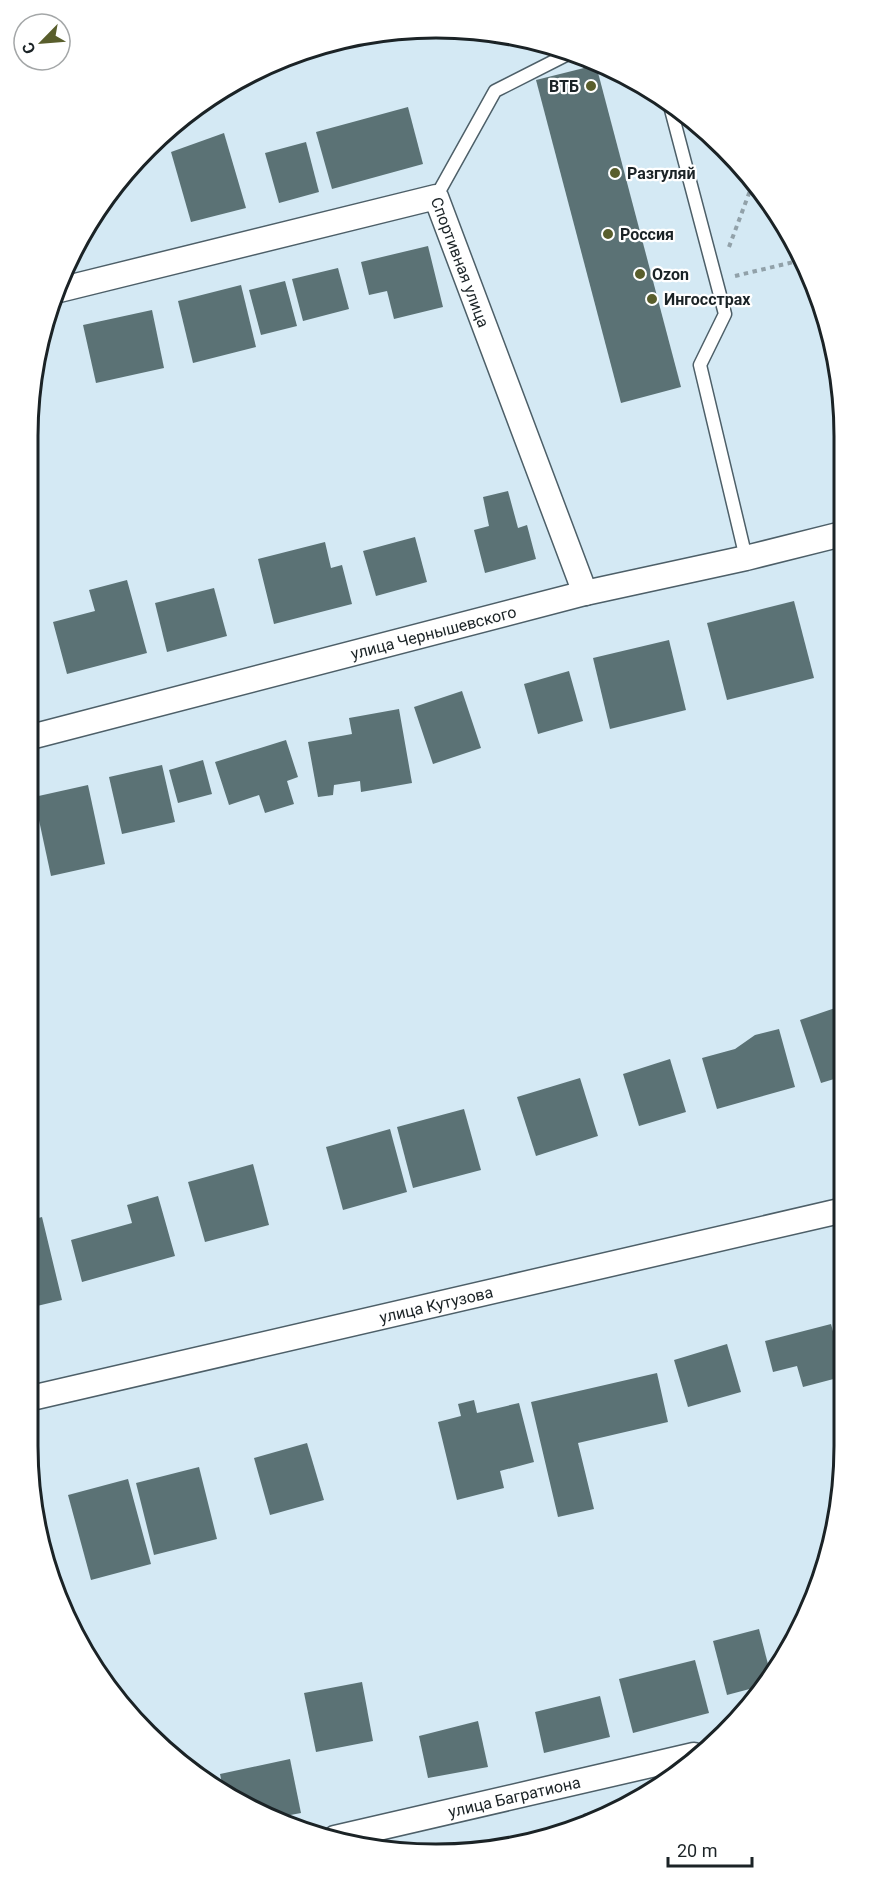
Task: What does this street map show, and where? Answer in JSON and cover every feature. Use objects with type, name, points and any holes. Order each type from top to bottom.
[{"type":"street","name":"Спортивная улица","points":[[66,288],[436,197],[585,593]]},
{"type":"street","name":"улица Чернышевского","points":[[38,735],[585,593],[746,558],[834,536]]},
{"type":"street","name":"улица Кутузова","points":[[38,1396],[834,1212]]},
{"type":"street","name":"улица Багратиона","points":[[351,1834],[683,1757]]},
{"type":"lane","points":[[436,197],[495,91],[560,58]]},
{"type":"lane","points":[[673,116],[725,314],[700,365],[746,558]]},
{"type":"path","points":[[717,280],[750,191]]},
{"type":"path","points":[[717,280],[794,262]]},
{"type":"building","name":"Россия","points":[[586,67],[598,73],[681,387],[621,403],[536,80]]},
{"type":"building","points":[[408,107],[423,164],[332,189],[316,132]]},
{"type":"building","points":[[224,133],[246,208],[191,222],[171,152]]},
{"type":"building","points":[[306,142],[319,192],[279,203],[265,153]]},
{"type":"building","points":[[428,246],[443,307],[394,319],[387,291],[369,295],[361,262]]},
{"type":"building","points":[[338,268],[349,309],[303,321],[292,279]]},
{"type":"building","points":[[285,281],[297,326],[261,335],[249,290]]},
{"type":"building","points":[[241,285],[256,347],[193,363],[178,301]]},
{"type":"building","points":[[152,310],[164,368],[96,383],[83,325]]},
{"type":"building","points":[[508,491],[518,528],[527,525],[536,559],[485,573],[474,530],[489,526],[483,497]]},
{"type":"building","points":[[415,537],[427,582],[376,596],[363,551]]},
{"type":"building","points":[[325,542],[331,568],[342,565],[352,604],[274,624],[258,559]]},
{"type":"building","points":[[127,580],[147,653],[67,674],[53,622],[95,611],[89,590]]},
{"type":"building","points":[[214,588],[227,636],[167,652],[155,603]]},
{"type":"building","points":[[794,601],[814,678],[727,700],[707,623]]},
{"type":"building","points":[[669,640],[686,710],[610,729],[593,658]]},
{"type":"building","points":[[569,671],[583,721],[538,734],[524,684]]},
{"type":"building","points":[[462,691],[481,748],[433,764],[414,707]]},
{"type":"building","points":[[399,709],[412,783],[361,792],[360,781],[334,785],[333,795],[318,797],[308,742],[352,734],[349,718]]},
{"type":"building","points":[[286,740],[298,777],[287,781],[294,804],[265,813],[259,795],[229,805],[215,762]]},
{"type":"building","points":[[203,760],[212,794],[178,803],[169,770]]},
{"type":"building","points":[[162,765],[175,822],[122,834],[109,777]]},
{"type":"building","points":[[88,785],[105,864],[51,876],[38,816],[38,796]]},
{"type":"building","points":[[834,1008],[834,1079],[821,1083],[800,1020]]},
{"type":"building","points":[[779,1029],[795,1087],[717,1109],[702,1058],[735,1049],[755,1035]]},
{"type":"building","points":[[670,1059],[686,1112],[639,1126],[623,1074]]},
{"type":"building","points":[[580,1078],[598,1136],[536,1156],[517,1097]]},
{"type":"building","points":[[464,1109],[481,1170],[413,1188],[397,1127]]},
{"type":"building","points":[[390,1129],[407,1192],[343,1210],[326,1147]]},
{"type":"building","points":[[253,1164],[269,1225],[205,1242],[188,1182]]},
{"type":"building","points":[[158,1196],[175,1256],[82,1282],[71,1240],[132,1223],[127,1205]]},
{"type":"building","points":[[42,1217],[62,1300],[38,1306],[38,1218]]},
{"type":"building","points":[[831,1324],[834,1335],[834,1379],[803,1387],[797,1366],[773,1372],[765,1341]]},
{"type":"building","points":[[727,1344],[741,1392],[688,1407],[674,1360]]},
{"type":"building","points":[[657,1373],[668,1422],[578,1443],[594,1509],[558,1517],[531,1402]]},
{"type":"building","points":[[474,1400],[477,1413],[519,1403],[534,1462],[500,1471],[504,1488],[457,1500],[438,1422],[461,1416],[458,1404]]},
{"type":"building","points":[[307,1443],[324,1500],[270,1515],[254,1458]]},
{"type":"building","points":[[199,1467],[217,1539],[154,1555],[136,1483]]},
{"type":"building","points":[[128,1479],[151,1564],[91,1580],[68,1495]]},
{"type":"building","points":[[759,1629],[768,1664],[752,1688],[727,1695],[713,1641]]},
{"type":"building","points":[[695,1660],[709,1713],[633,1733],[619,1679]]},
{"type":"building","points":[[362,1682],[373,1741],[316,1752],[304,1693]]},
{"type":"building","points":[[600,1696],[610,1737],[544,1753],[535,1712]]},
{"type":"building","points":[[478,1721],[488,1767],[428,1778],[419,1736]]},
{"type":"building","points":[[290,1759],[301,1813],[290,1815],[260,1802],[221,1780],[220,1774]]},
{"type":"place","name":"ВТБ","points":[[591,86]]},
{"type":"place","name":"Разгуляй","points":[[615,173]]},
{"type":"place","name":"Россия","points":[[608,234]]},
{"type":"place","name":"Ozon","points":[[640,274]]},
{"type":"place","name":"Ингосстрах","points":[[652,299]]}]
